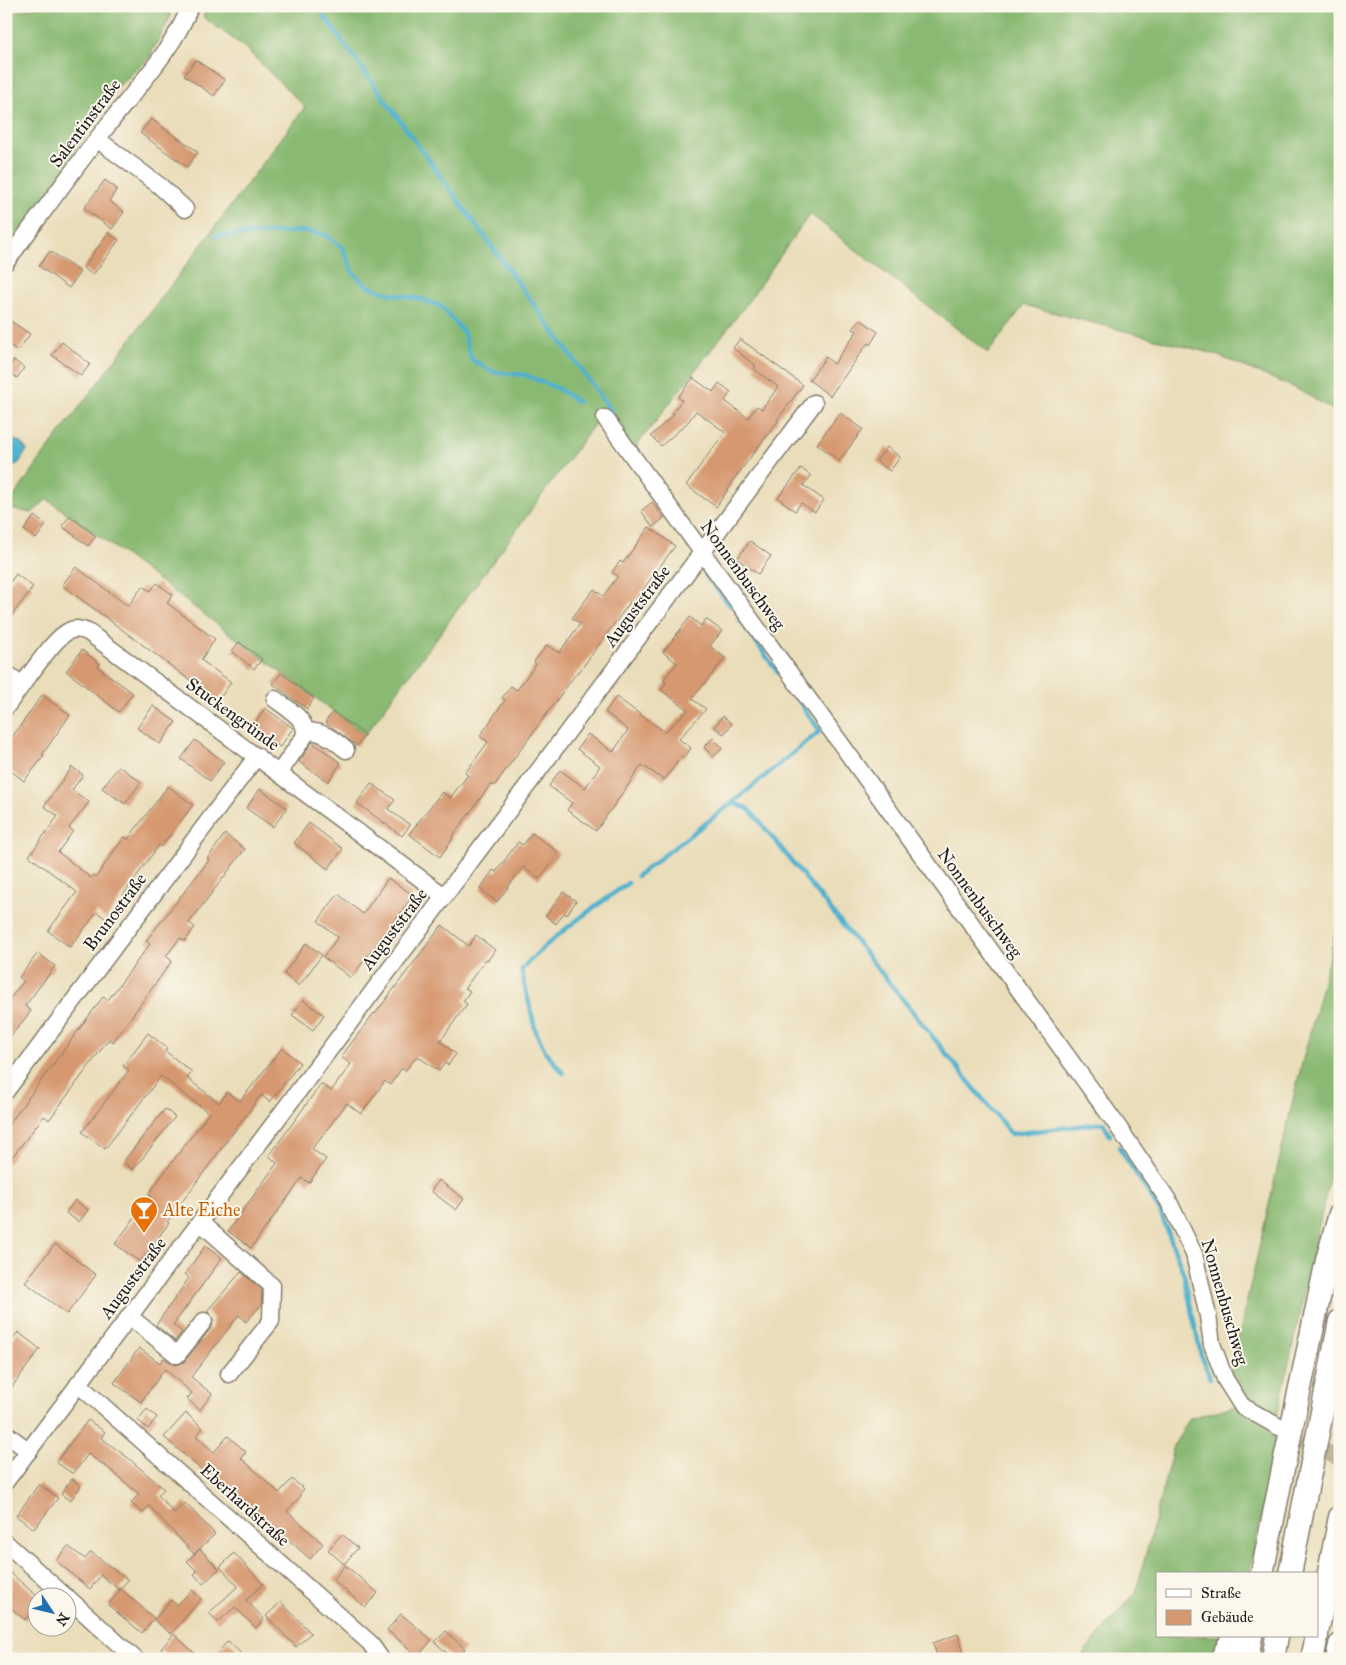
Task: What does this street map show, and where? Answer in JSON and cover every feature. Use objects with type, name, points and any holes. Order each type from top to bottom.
[{"type":"highway","points":[[1260,1572],[1328,1260],[1340,1214]]},
{"type":"highway","points":[[1290,1572],[1340,1322]]},
{"type":"highway","points":[[1318,1630],[1340,1517]]},
{"type":"highway","points":[[1221,1659],[1233,1638]]},
{"type":"highway","points":[[1247,1659],[1251,1638]]},
{"type":"highway","points":[[1273,1659],[1277,1638]]},
{"type":"highway","points":[[1312,1659],[1316,1638]]},
{"type":"highway","points":[[1337,1659],[1340,1645]]},
{"type":"street","name":"Salentinstraße","points":[[6,262],[166,50],[185,20],[190,6]]},
{"type":"street","points":[[97,139],[160,186],[185,210]]},
{"type":"street","name":"Auguststraße","points":[[6,1481],[814,403]]},
{"type":"street","name":"Nonnenbuschweg","points":[[604,418],[1108,1113],[1168,1200],[1194,1254],[1208,1316],[1212,1344],[1225,1379],[1242,1406],[1279,1427]]},
{"type":"street","name":"Stuckengründe","points":[[22,685],[60,637],[70,630],[79,628],[88,632],[444,896]]},
{"type":"street","points":[[6,673],[22,685],[6,706]]},
{"type":"street","points":[[276,700],[300,718],[305,725],[306,731],[304,737],[279,773]]},
{"type":"street","points":[[306,731],[316,731],[325,734],[346,750]]},
{"type":"street","name":"Brunostraße","points":[[6,1091],[256,756]]},
{"type":"street","points":[[200,1222],[272,1286],[271,1321],[229,1374]]},
{"type":"street","points":[[129,1316],[177,1355],[204,1321]]},
{"type":"street","name":"Eberhardstraße","points":[[78,1384],[370,1642],[381,1659]]},
{"type":"street","points":[[6,1434],[29,1451]]},
{"type":"street","points":[[6,1543],[56,1588]]},
{"type":"street","points":[[78,1608],[136,1659]]},
{"type":"green space","points":[[39,6],[164,6],[171,16],[149,58],[111,93],[96,113],[75,156],[6,252],[6,15]]},
{"type":"green space","points":[[207,6],[1340,6],[1340,414],[1295,388],[1214,354],[1024,305],[988,353],[810,214],[742,310],[625,461],[596,422],[365,735],[47,499],[32,513],[6,508],[42,457],[305,107],[243,46],[203,17]]},
{"type":"green space","points":[[1340,915],[1340,1130],[1277,1417],[1273,1460],[1249,1572],[1156,1572],[1156,1638],[1222,1638],[1210,1659],[1079,1659],[1136,1592],[1174,1445],[1190,1418],[1247,1403],[1230,1374],[1296,1087]]},
{"type":"water","points":[[14,440],[20,442],[27,450],[19,463],[11,467],[6,464],[6,441]]},
{"type":"building","points":[[196,60],[225,80],[214,96],[184,75]]},
{"type":"building","points":[[151,119],[198,152],[187,167],[140,133]]},
{"type":"building","points":[[105,180],[117,189],[109,201],[124,212],[112,229],[84,208]]},
{"type":"building","points":[[108,233],[119,240],[93,275],[83,268]]},
{"type":"building","points":[[50,251],[80,272],[69,288],[39,266]]},
{"type":"building","points":[[6,318],[30,334],[18,351],[6,343]]},
{"type":"building","points":[[860,319],[878,332],[830,396],[809,380],[826,357],[834,364],[857,331],[853,329]]},
{"type":"building","points":[[740,339],[803,385],[731,483],[716,507],[686,485],[725,432],[696,411],[687,423],[661,446],[651,436],[674,414],[672,413],[682,400],[678,397],[693,378],[713,392],[719,383],[731,392],[725,401],[748,418],[757,406],[762,409],[778,387],[754,369],[756,366],[733,348]]},
{"type":"building","points":[[62,342],[90,364],[81,376],[52,355]]},
{"type":"building","points":[[14,360],[24,368],[17,378],[7,370]]},
{"type":"building","points":[[840,413],[863,429],[839,461],[817,444]]},
{"type":"building","points":[[887,447],[900,457],[890,471],[876,461]]},
{"type":"building","points":[[801,468],[811,476],[803,485],[824,500],[815,512],[801,503],[795,511],[778,498]]},
{"type":"building","points":[[652,502],[664,518],[653,527],[641,511]]},
{"type":"building","points":[[34,516],[46,525],[36,539],[24,530]]},
{"type":"building","points":[[70,516],[96,536],[88,546],[62,526]]},
{"type":"building","points":[[649,527],[675,546],[633,603],[631,601],[578,671],[494,786],[491,784],[452,837],[440,857],[409,834],[442,792],[450,798],[468,775],[465,773],[488,742],[480,736],[505,700],[502,698],[511,686],[517,690],[547,645],[559,653],[580,624],[572,618],[594,589],[603,596],[618,576],[612,572],[620,561],[623,563]]},
{"type":"building","points":[[750,541],[771,556],[758,574],[737,559]]},
{"type":"building","points":[[76,567],[128,606],[143,586],[150,591],[157,583],[173,595],[167,603],[215,639],[201,660],[231,682],[218,701],[62,585]]},
{"type":"building","points":[[16,574],[33,587],[6,623],[6,588]]},
{"type":"building","points":[[690,617],[701,626],[706,619],[722,631],[710,646],[725,658],[692,699],[706,709],[679,739],[691,748],[684,758],[682,756],[664,780],[642,765],[596,831],[567,810],[572,803],[549,786],[560,770],[585,788],[600,766],[577,749],[588,734],[613,752],[628,730],[605,712],[616,697],[665,732],[688,710],[661,690],[666,682],[663,680],[677,663],[663,652]]},
{"type":"building","points":[[239,642],[262,659],[254,669],[232,651]]},
{"type":"building","points":[[82,650],[100,664],[98,667],[133,693],[119,712],[66,671]]},
{"type":"building","points":[[281,673],[314,698],[307,709],[273,684]]},
{"type":"building","points":[[42,695],[70,715],[42,755],[44,756],[24,781],[6,767],[6,746]]},
{"type":"building","points":[[153,706],[176,722],[160,744],[137,728]]},
{"type":"building","points":[[265,708],[293,728],[280,747],[252,727]]},
{"type":"building","points":[[333,712],[365,735],[357,746],[325,722]]},
{"type":"building","points":[[723,716],[732,724],[724,734],[714,727]]},
{"type":"building","points":[[713,738],[723,748],[713,757],[704,747]]},
{"type":"building","points":[[195,740],[224,762],[210,781],[181,759]]},
{"type":"building","points":[[312,742],[341,763],[328,782],[299,762]]},
{"type":"building","points":[[119,766],[141,782],[125,804],[102,788]]},
{"type":"building","points":[[72,767],[83,775],[72,790],[89,802],[69,828],[73,831],[58,852],[91,878],[94,875],[96,877],[124,837],[128,839],[168,786],[193,805],[161,847],[159,845],[106,919],[97,912],[70,947],[48,931],[77,892],[29,856],[58,816],[44,806]]},
{"type":"building","points":[[371,783],[395,800],[388,809],[410,825],[402,836],[357,803]]},
{"type":"building","points":[[260,789],[287,808],[273,827],[246,808]]},
{"type":"building","points":[[309,823],[343,849],[328,869],[294,843]]},
{"type":"building","points":[[532,833],[559,853],[539,879],[523,867],[497,902],[480,889],[493,870],[496,872],[518,842],[523,845]]},
{"type":"building","points":[[225,834],[245,849],[189,923],[195,927],[185,941],[180,938],[166,956],[172,961],[113,1042],[109,1039],[49,1120],[44,1116],[6,1165],[6,1128],[103,997],[108,1000],[150,944],[146,941],[209,860],[207,859]]},
{"type":"building","points":[[388,878],[413,895],[386,934],[351,978],[323,957],[338,937],[318,921],[338,894],[363,914]]},
{"type":"building","points":[[563,892],[576,901],[567,915],[564,913],[556,924],[546,916]]},
{"type":"building","points":[[442,925],[469,946],[476,935],[495,950],[465,988],[470,991],[463,1001],[467,1004],[440,1041],[456,1054],[448,1065],[445,1063],[439,1071],[417,1056],[405,1071],[402,1068],[390,1085],[385,1081],[361,1114],[347,1103],[312,1149],[326,1159],[309,1183],[302,1178],[251,1248],[228,1231],[277,1163],[269,1156],[321,1084],[331,1091],[351,1064],[341,1057]]},
{"type":"building","points":[[306,943],[322,955],[299,986],[284,974]]},
{"type":"building","points":[[38,953],[55,966],[25,1006],[31,1011],[6,1042],[6,1003],[24,981],[19,977]]},
{"type":"building","points":[[303,1000],[324,1015],[313,1030],[292,1015]]},
{"type":"building","points":[[148,1033],[167,1048],[165,1051],[192,1072],[187,1078],[219,1103],[227,1092],[240,1101],[282,1048],[300,1063],[270,1102],[261,1095],[167,1222],[169,1223],[140,1262],[115,1244],[151,1196],[148,1194],[209,1113],[161,1076],[105,1149],[82,1132],[129,1070],[123,1066]]},
{"type":"building","points":[[165,1109],[175,1117],[133,1170],[123,1162]]},
{"type":"building","points":[[439,1180],[464,1199],[456,1210],[431,1191]]},
{"type":"building","points":[[75,1200],[88,1210],[79,1222],[66,1213]]},
{"type":"building","points":[[55,1244],[96,1275],[67,1314],[25,1282]]},
{"type":"building","points":[[205,1246],[222,1258],[173,1325],[182,1332],[175,1341],[156,1325],[189,1278],[185,1274]]},
{"type":"building","points":[[241,1272],[262,1290],[261,1305],[246,1322],[239,1315],[191,1377],[212,1394],[200,1410],[187,1399],[192,1393],[165,1369],[141,1402],[114,1383],[139,1348],[160,1363],[164,1358],[175,1365],[184,1362],[212,1327],[213,1318],[207,1311]]},
{"type":"building","points":[[18,1332],[40,1349],[6,1395],[6,1348]]},
{"type":"building","points":[[147,1409],[157,1417],[148,1429],[138,1420]]},
{"type":"building","points":[[186,1413],[203,1428],[196,1436],[214,1452],[228,1436],[246,1452],[241,1458],[279,1493],[292,1479],[304,1489],[299,1495],[301,1496],[287,1511],[323,1544],[310,1559],[208,1468],[204,1472],[164,1437]]},
{"type":"building","points":[[88,1420],[105,1432],[101,1438],[127,1457],[164,1489],[158,1495],[174,1513],[185,1503],[215,1534],[194,1554],[149,1506],[143,1513],[131,1503],[139,1494],[88,1454],[73,1474],[56,1462]]},
{"type":"building","points":[[72,1479],[81,1486],[70,1501],[61,1494]]},
{"type":"building","points":[[39,1484],[58,1498],[34,1529],[16,1516]]},
{"type":"building","points":[[342,1534],[358,1548],[344,1564],[328,1550]]},
{"type":"building","points":[[68,1546],[85,1559],[91,1552],[128,1580],[119,1590],[101,1575],[90,1589],[56,1561]]},
{"type":"building","points":[[200,1549],[219,1569],[203,1584],[194,1574],[197,1571],[187,1561]]},
{"type":"building","points":[[234,1553],[263,1584],[246,1600],[264,1619],[256,1628],[235,1607],[218,1622],[209,1613],[238,1586],[220,1567]]},
{"type":"building","points":[[345,1565],[378,1593],[365,1607],[333,1580]]},
{"type":"building","points":[[6,1569],[28,1588],[28,1617],[25,1620],[6,1604]]},
{"type":"building","points":[[121,1589],[154,1618],[142,1633],[108,1605]]},
{"type":"building","points":[[192,1590],[201,1599],[171,1634],[154,1620],[171,1600],[177,1605]]},
{"type":"building","points":[[281,1602],[311,1633],[296,1647],[266,1616]]},
{"type":"building","points":[[401,1614],[432,1640],[418,1656],[387,1630]]},
{"type":"building","points":[[446,1631],[465,1649],[456,1659],[453,1659],[435,1642]]},
{"type":"building","points":[[174,1634],[201,1659],[172,1659],[161,1649]]},
{"type":"building","points":[[958,1634],[966,1659],[938,1659],[933,1643]]},
{"type":"building","points":[[228,1641],[247,1659],[212,1659]]},
{"type":"waterway","points":[[324,16],[612,412]]},
{"type":"waterway","points":[[216,236],[305,231],[326,235],[343,248],[353,272],[366,285],[387,293],[420,299],[441,306],[464,333],[471,359],[493,372],[525,375],[557,388],[578,402]]},
{"type":"waterway","points":[[705,575],[731,606]]},
{"type":"waterway","points":[[738,617],[779,674]]},
{"type":"waterway","points":[[637,876],[732,803],[820,731],[788,686]]},
{"type":"waterway","points":[[732,803],[747,808],[756,817],[1011,1134],[1103,1123],[1110,1135]]},
{"type":"waterway","points":[[563,1073],[545,1051],[536,1032],[521,970],[586,913],[628,883]]},
{"type":"waterway","points":[[1119,1147],[1160,1211],[1184,1275],[1201,1355],[1210,1378]]},
{"type":"tunnel","points":[[1281,1428],[1340,1459]]},
{"type":"place","name":"Alte Eiche","points":[[144,1234]]}]
